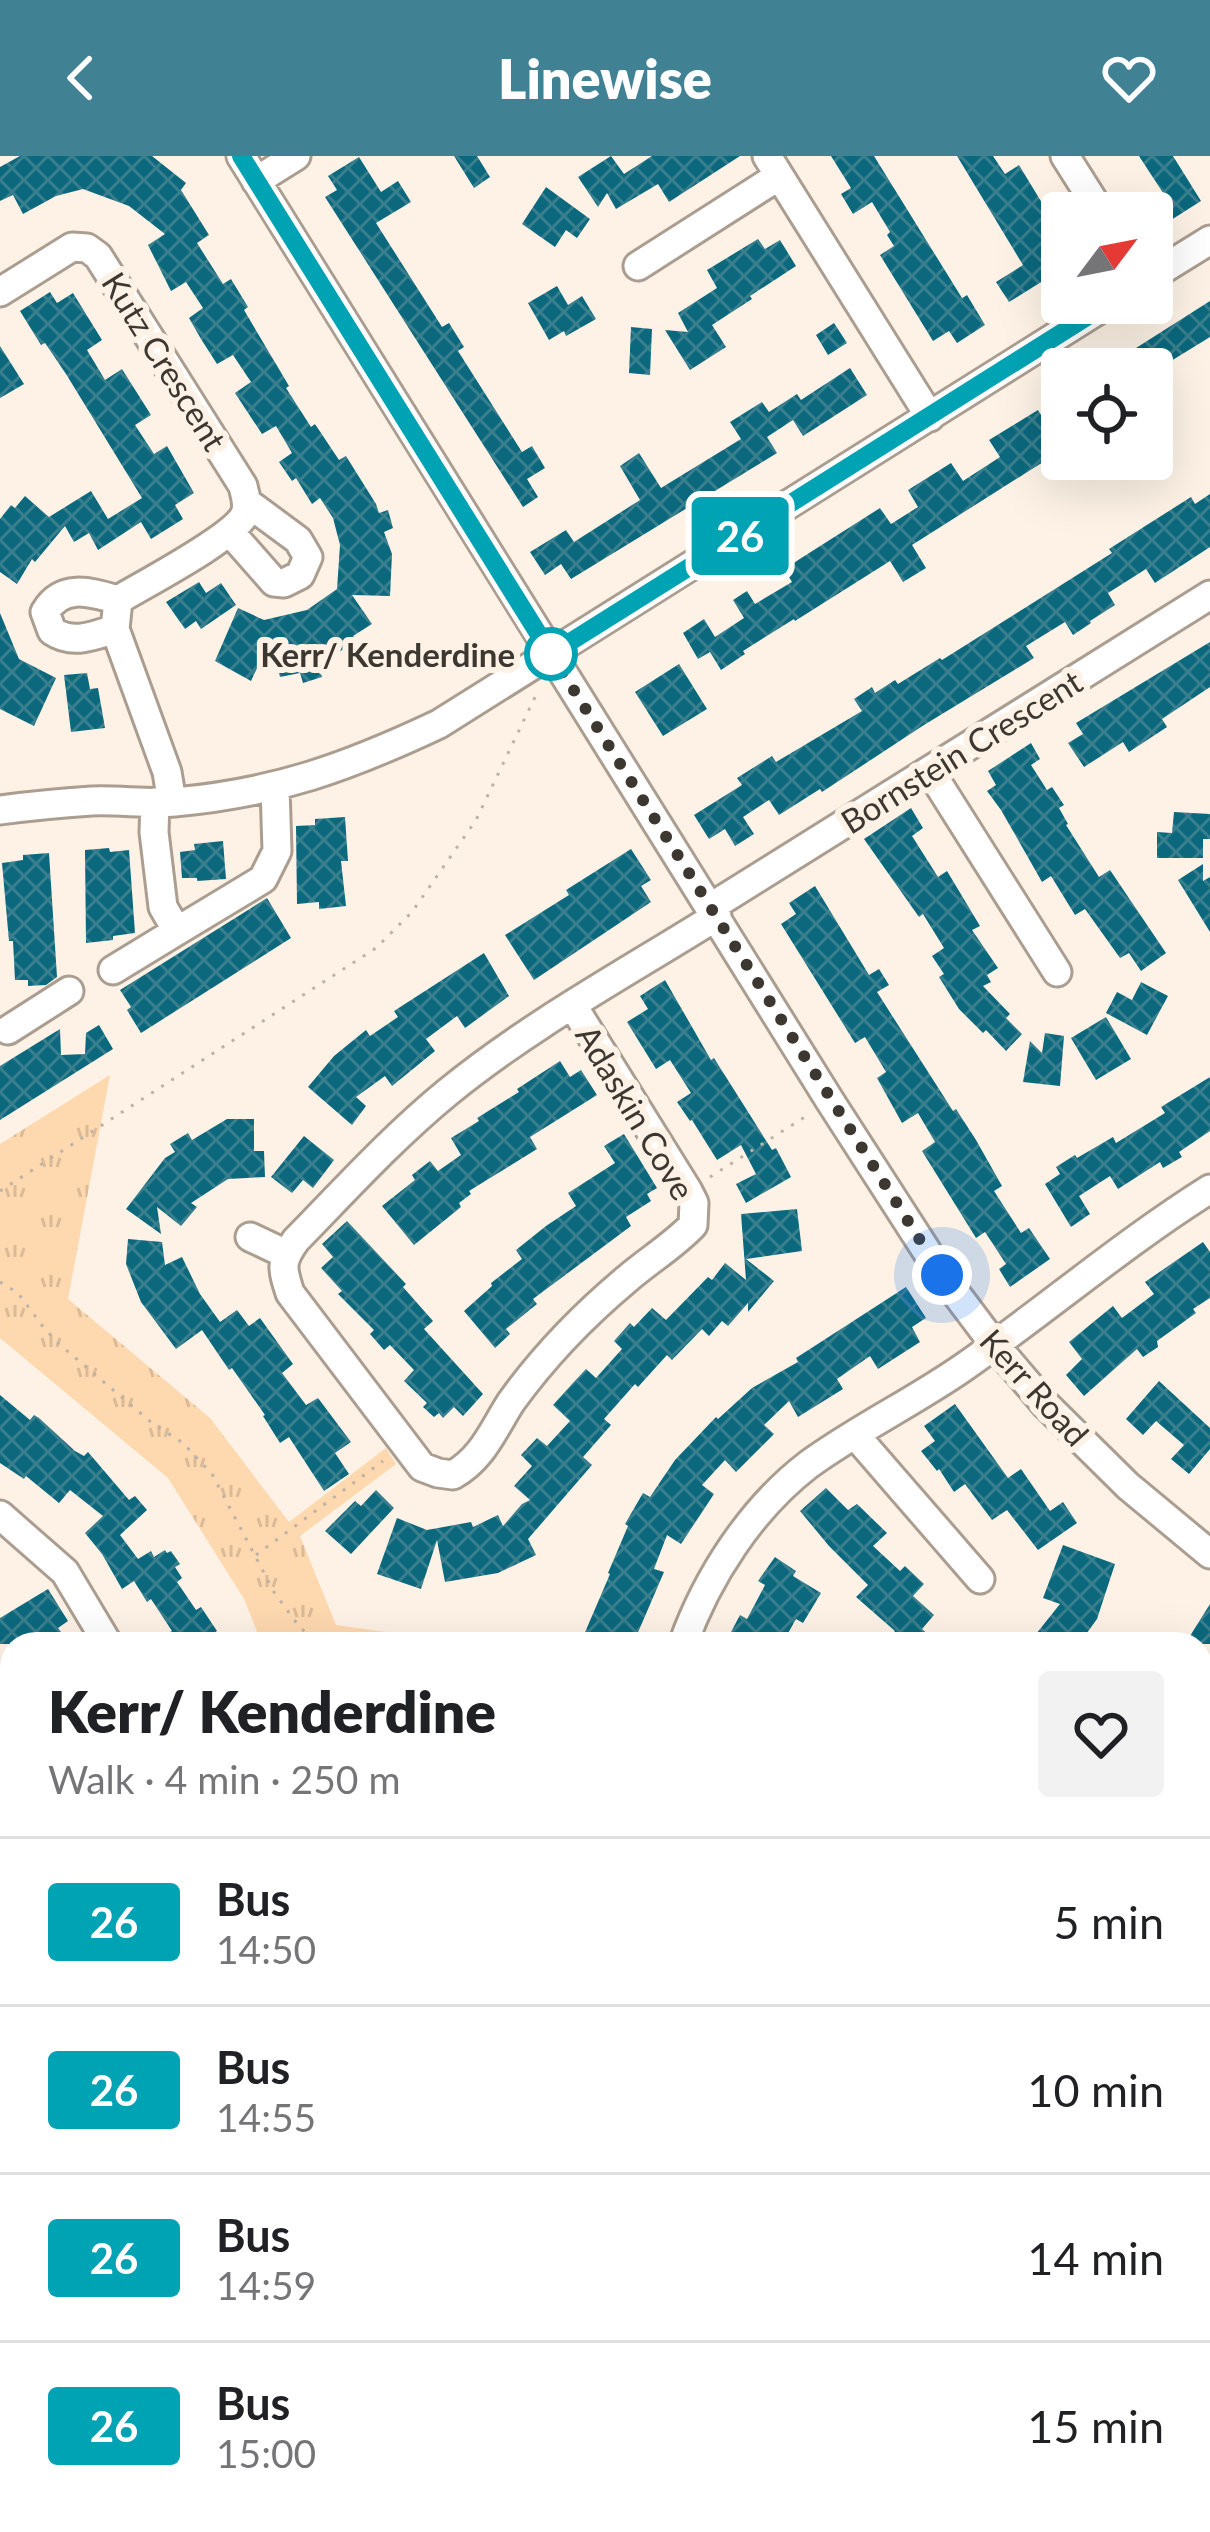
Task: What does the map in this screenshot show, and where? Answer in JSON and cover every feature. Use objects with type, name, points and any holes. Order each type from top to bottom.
[{"type":"street","name":"Kerr Road","points":[[241,156],[942,1275],[1045,1404],[1128,1486],[1210,1555]]},
{"type":"street","points":[[256,181],[296,156]]},
{"type":"street","points":[[1065,156],[1088,192]]},
{"type":"street","points":[[638,266],[773,166],[930,417]]},
{"type":"street","points":[[1173,263],[1210,240]]},
{"type":"street","name":"Kutz Crescent","points":[[0,292],[72,247],[87,248],[98,256],[235,472],[248,503],[298,539],[308,557],[306,567],[292,580],[274,582],[230,532]]},
{"type":"street","points":[[0,810],[91,801],[163,802],[275,788],[328,772],[439,724],[1076,324]]},
{"type":"street","points":[[115,629],[70,640],[52,631],[45,612],[56,598],[73,591],[118,600],[230,532],[242,520],[248,503]]},
{"type":"street","name":"Bornstein Crescent","points":[[714,911],[1210,595]]},
{"type":"street","points":[[118,600],[115,629],[167,772],[154,832],[163,907],[177,931]]},
{"type":"street","points":[[930,771],[1057,972]]},
{"type":"street","points":[[113,970],[263,878],[277,851],[275,788]]},
{"type":"street","name":"Adaskin Cove","points":[[573,1006],[688,1191],[694,1203],[693,1225],[609,1294],[559,1343],[532,1373],[479,1456],[453,1475],[438,1474],[422,1467],[290,1293],[283,1264],[286,1254],[421,1115],[473,1073],[714,911]]},
{"type":"street","points":[[3,1027],[69,991]]},
{"type":"street","points":[[688,1632],[737,1540],[768,1502],[808,1466],[963,1368],[1142,1233],[1210,1189]]},
{"type":"street","points":[[250,1237],[286,1254]]},
{"type":"street","points":[[856,1436],[980,1579]]},
{"type":"street","points":[[0,1515],[65,1572],[102,1632]]},
{"type":"path","points":[[0,1191],[376,948],[421,902],[476,820],[536,695]]},
{"type":"path","points":[[707,1179],[811,1113]]},
{"type":"path","points":[[0,1282],[18,1293],[59,1343],[199,1460],[224,1493],[283,1606],[306,1632]]},
{"type":"path","points":[[254,1556],[392,1454]]},
{"type":"green space","points":[[110,1075],[68,1299],[210,1418],[289,1522],[386,1448],[396,1464],[300,1536],[336,1625],[386,1632],[257,1632],[244,1599],[168,1478],[0,1338],[0,1144]]},
{"type":"building","points":[[20,156],[152,156],[186,183],[181,190],[209,235],[197,243],[223,284],[231,279],[286,388],[339,460],[346,456],[379,513],[388,510],[393,528],[384,532],[392,554],[390,596],[352,595],[372,624],[353,636],[356,641],[319,665],[322,677],[303,683],[300,673],[280,677],[271,638],[251,681],[215,661],[238,608],[264,620],[307,610],[337,589],[340,545],[333,518],[320,498],[312,504],[279,462],[292,453],[276,426],[262,434],[235,393],[251,382],[233,355],[217,364],[201,339],[189,318],[203,308],[186,282],[171,291],[148,245],[165,234],[129,206],[83,189],[56,196],[23,214],[13,195],[0,201],[0,167]]},
{"type":"building","points":[[454,156],[477,156],[490,177],[474,188]]},
{"type":"building","points":[[611,156],[624,174],[652,156],[740,156],[669,202],[658,184],[616,209],[607,193],[598,207],[578,177]]},
{"type":"building","points":[[831,156],[874,156],[962,298],[967,295],[985,325],[957,343],[949,331],[933,341],[880,255],[894,246],[887,235],[890,232],[872,202],[853,214],[841,194],[851,188]]},
{"type":"building","points":[[957,156],[993,156],[1005,174],[1019,165],[1041,201],[1041,282],[1009,302],[996,282],[1023,265]]},
{"type":"building","points":[[1139,156],[1173,156],[1201,201],[1173,219],[1173,192],[1162,192]]},
{"type":"building","points":[[359,157],[381,192],[398,181],[411,202],[376,223],[442,327],[449,323],[464,347],[458,351],[522,452],[532,446],[545,468],[527,479],[538,497],[523,507],[325,197],[337,190],[328,176]]},
{"type":"building","points":[[546,187],[590,219],[577,238],[566,230],[555,247],[522,224]]},
{"type":"building","points":[[758,239],[765,249],[780,240],[796,266],[712,325],[726,347],[690,370],[665,330],[688,332],[678,313],[717,288],[707,270]]},
{"type":"building","points":[[557,286],[568,305],[582,296],[596,319],[549,340],[528,303]]},
{"type":"building","points":[[50,292],[57,303],[73,293],[102,340],[87,350],[105,380],[122,369],[151,415],[135,425],[154,454],[167,446],[194,493],[175,505],[183,519],[151,539],[141,522],[98,550],[89,533],[74,542],[65,526],[35,562],[32,559],[17,584],[0,572],[0,519],[11,505],[15,508],[25,496],[49,517],[91,491],[108,519],[142,498],[66,374],[20,311]]},
{"type":"building","points":[[1210,301],[1210,337],[1173,360],[1173,348],[1136,348]]},
{"type":"building","points":[[834,323],[847,343],[828,355],[816,335]]},
{"type":"building","points":[[631,327],[652,329],[650,375],[629,373]]},
{"type":"building","points":[[0,346],[24,384],[0,398]]},
{"type":"building","points":[[850,368],[867,395],[803,436],[793,420],[767,437],[777,453],[571,579],[561,564],[545,575],[530,552],[566,530],[574,542],[640,500],[620,466],[639,453],[661,488],[741,439],[730,422],[762,402],[769,412],[797,394],[801,400]]},
{"type":"building","points":[[1038,410],[1041,415],[1041,463],[912,545],[926,568],[903,582],[890,561],[743,651],[721,670],[710,652],[698,659],[683,633],[704,619],[715,637],[744,618],[733,600],[747,591],[755,604],[792,582],[784,569],[880,508],[891,524],[918,507],[908,490],[951,463],[963,481],[1000,457],[989,440]]},
{"type":"building","points":[[1210,494],[1210,547],[1155,583],[1146,569],[1108,593],[1115,605],[1091,623],[1073,635],[1065,622],[1026,646],[1034,658],[822,792],[779,815],[769,800],[743,817],[754,834],[735,846],[725,829],[709,839],[694,815],[742,785],[737,778],[772,756],[776,762],[862,711],[854,699],[872,687],[875,693],[942,660],[1191,497],[1195,504]]},
{"type":"building","points":[[199,582],[206,593],[221,583],[236,605],[201,629],[196,621],[185,629],[166,602]]},
{"type":"building","points":[[0,613],[19,659],[56,678],[34,726],[0,709]]},
{"type":"building","points":[[1210,642],[1210,687],[1162,719],[1167,727],[1129,752],[1123,742],[1084,767],[1068,743],[1083,734],[1076,723]]},
{"type":"building","points":[[679,664],[707,709],[663,736],[635,692]]},
{"type":"building","points":[[87,673],[90,689],[98,688],[105,728],[71,732],[64,675]]},
{"type":"building","points":[[1031,743],[1040,759],[1031,765],[1064,805],[1059,808],[1066,825],[1099,877],[1110,870],[1166,953],[1141,971],[1129,953],[1120,958],[1085,909],[1075,915],[1051,876],[1042,882],[987,791],[996,785],[988,771]]},
{"type":"building","points":[[911,808],[923,828],[912,836],[938,877],[947,871],[980,926],[972,930],[998,968],[987,975],[991,982],[983,986],[1022,1034],[1006,1051],[959,1009],[932,956],[944,948],[864,839]]},
{"type":"building","points":[[1174,812],[1210,814],[1210,839],[1203,839],[1203,858],[1157,858],[1157,832],[1172,833]]},
{"type":"building","points":[[345,817],[348,861],[341,861],[346,906],[319,909],[319,902],[297,904],[296,826]]},
{"type":"building","points":[[223,841],[226,879],[182,878],[180,852],[195,850],[194,844]]},
{"type":"building","points":[[109,848],[110,852],[129,850],[135,933],[86,943],[85,850]]},
{"type":"building","points":[[631,849],[651,880],[641,886],[651,902],[534,980],[505,935]]},
{"type":"building","points":[[49,853],[57,977],[46,985],[28,986],[28,980],[15,980],[2,863]]},
{"type":"building","points":[[1203,864],[1203,881],[1210,877],[1210,932],[1178,880]]},
{"type":"building","points":[[815,886],[869,975],[879,969],[889,985],[877,992],[976,1140],[1002,1186],[994,1191],[1021,1233],[1029,1228],[1050,1259],[1010,1287],[999,1269],[1006,1264],[985,1232],[976,1238],[922,1151],[935,1142],[918,1113],[902,1123],[877,1078],[886,1072],[865,1037],[855,1043],[781,924],[796,914],[789,903]]},
{"type":"building","points":[[267,898],[291,938],[141,1033],[120,990]]},
{"type":"building","points":[[484,953],[509,996],[465,1028],[457,1016],[426,1039],[435,1051],[392,1086],[385,1076],[356,1097],[366,1106],[352,1125],[308,1087],[334,1056],[366,1030],[370,1036],[398,1017],[394,1011]]},
{"type":"building","points":[[665,980],[711,1060],[714,1058],[772,1150],[776,1148],[791,1177],[746,1203],[736,1184],[756,1174],[741,1145],[717,1160],[677,1102],[691,1093],[670,1060],[656,1069],[627,1022],[648,1009],[640,996]]},
{"type":"building","points":[[1141,982],[1168,996],[1147,1035],[1106,1013],[1117,992],[1132,1000]]},
{"type":"building","points":[[1106,1017],[1131,1059],[1096,1080],[1071,1038]]},
{"type":"building","points":[[99,1025],[113,1049],[0,1120],[0,1066],[60,1029],[61,1055],[85,1054],[86,1033]]},
{"type":"building","points":[[1045,1033],[1064,1036],[1060,1086],[1023,1082],[1030,1041],[1042,1053]]},
{"type":"building","points":[[560,1061],[570,1077],[581,1070],[597,1095],[530,1137],[537,1149],[469,1191],[461,1207],[414,1245],[382,1206],[415,1180],[412,1175],[430,1161],[438,1171],[461,1155],[451,1138]]},
{"type":"building","points":[[1210,1077],[1210,1131],[1163,1168],[1160,1162],[1118,1189],[1110,1176],[1079,1196],[1090,1214],[1071,1227],[1045,1184],[1060,1174],[1056,1167],[1113,1137],[1116,1143],[1165,1113],[1161,1107]]},
{"type":"building","points":[[227,1119],[254,1119],[254,1151],[264,1151],[265,1177],[228,1179],[191,1203],[197,1207],[181,1226],[157,1207],[161,1234],[126,1209],[165,1158],[175,1152],[170,1144],[188,1133],[192,1140]]},
{"type":"building","points":[[624,1134],[657,1188],[647,1194],[651,1201],[626,1217],[631,1226],[533,1299],[537,1304],[506,1329],[510,1334],[495,1348],[464,1311],[522,1259],[516,1250],[576,1206],[568,1193],[615,1163],[604,1146]]},
{"type":"building","points":[[304,1136],[334,1160],[313,1188],[303,1180],[292,1193],[271,1177]]},
{"type":"building","points":[[797,1209],[802,1251],[746,1259],[774,1281],[748,1312],[748,1303],[728,1326],[722,1321],[709,1336],[702,1329],[672,1360],[667,1355],[604,1419],[611,1425],[583,1457],[592,1465],[528,1539],[536,1555],[498,1573],[445,1582],[437,1540],[421,1589],[377,1574],[397,1518],[427,1530],[471,1522],[473,1527],[498,1515],[503,1526],[530,1500],[514,1486],[532,1466],[521,1455],[537,1438],[547,1446],[570,1421],[553,1405],[572,1384],[586,1369],[596,1378],[622,1349],[614,1341],[630,1323],[634,1327],[652,1308],[666,1320],[725,1263],[746,1280],[741,1214]]},
{"type":"building","points":[[347,1221],[406,1284],[403,1287],[433,1321],[424,1329],[483,1394],[463,1416],[454,1407],[443,1418],[439,1413],[434,1417],[423,1407],[427,1403],[404,1381],[414,1370],[390,1345],[384,1350],[370,1334],[374,1330],[338,1294],[342,1291],[321,1268],[333,1257],[322,1244]]},
{"type":"building","points":[[128,1239],[162,1242],[165,1265],[182,1257],[220,1322],[237,1310],[249,1326],[260,1318],[293,1364],[282,1373],[306,1405],[318,1398],[351,1442],[335,1453],[349,1474],[324,1491],[289,1437],[280,1443],[202,1330],[176,1349],[141,1302],[126,1264]]},
{"type":"building","points":[[1203,1242],[1210,1252],[1210,1298],[1157,1341],[1158,1347],[1143,1357],[1137,1349],[1084,1396],[1066,1375],[1082,1359],[1069,1342],[1113,1306],[1122,1318],[1154,1294],[1145,1282]]},
{"type":"building","points":[[906,1287],[926,1318],[912,1327],[920,1342],[878,1369],[870,1356],[837,1379],[843,1389],[798,1417],[789,1401],[764,1425],[774,1434],[736,1472],[725,1460],[702,1485],[714,1494],[681,1544],[667,1535],[654,1569],[664,1572],[638,1632],[585,1632],[625,1524],[643,1493],[650,1497],[675,1460],[716,1417],[752,1388],[798,1362],[796,1358]]},
{"type":"building","points":[[1159,1381],[1210,1428],[1210,1449],[1189,1474],[1171,1459],[1184,1445],[1156,1421],[1143,1435],[1126,1419]]},
{"type":"building","points":[[0,1395],[30,1420],[34,1415],[39,1418],[75,1451],[84,1456],[88,1452],[129,1500],[135,1496],[147,1510],[120,1535],[138,1559],[151,1551],[154,1557],[171,1551],[180,1564],[175,1567],[182,1578],[177,1582],[217,1631],[170,1632],[134,1581],[122,1589],[85,1533],[103,1516],[70,1490],[59,1503],[26,1476],[0,1463]]},
{"type":"building","points":[[955,1404],[1008,1478],[1021,1469],[1050,1511],[1063,1502],[1077,1523],[1038,1550],[1007,1510],[992,1520],[965,1484],[954,1492],[921,1451],[935,1441],[924,1426]]},
{"type":"building","points":[[826,1488],[848,1510],[857,1504],[887,1533],[873,1546],[900,1571],[905,1566],[924,1584],[913,1596],[934,1615],[922,1629],[925,1632],[894,1632],[856,1597],[868,1585],[800,1511]]},
{"type":"building","points":[[376,1490],[394,1508],[351,1554],[325,1531],[355,1501],[361,1506]]},
{"type":"building","points":[[1063,1545],[1115,1564],[1097,1619],[1088,1632],[1038,1632],[1060,1604],[1043,1598]]},
{"type":"building","points":[[775,1557],[796,1571],[793,1576],[821,1593],[803,1623],[796,1619],[789,1632],[731,1632],[740,1615],[747,1619],[765,1585],[758,1581]]},
{"type":"building","points":[[48,1589],[68,1621],[58,1628],[61,1632],[0,1632],[0,1618]]},
{"type":"building","points":[[1210,1604],[1210,1632],[1192,1632]]},
{"type":"bus line","name":"26","points":[[241,156],[551,654],[1076,324]]},
{"type":"place","name":"Kerr/ Kenderdine","points":[[551,654]]},
{"type":"route","points":[[551,654],[942,1275]]}]
